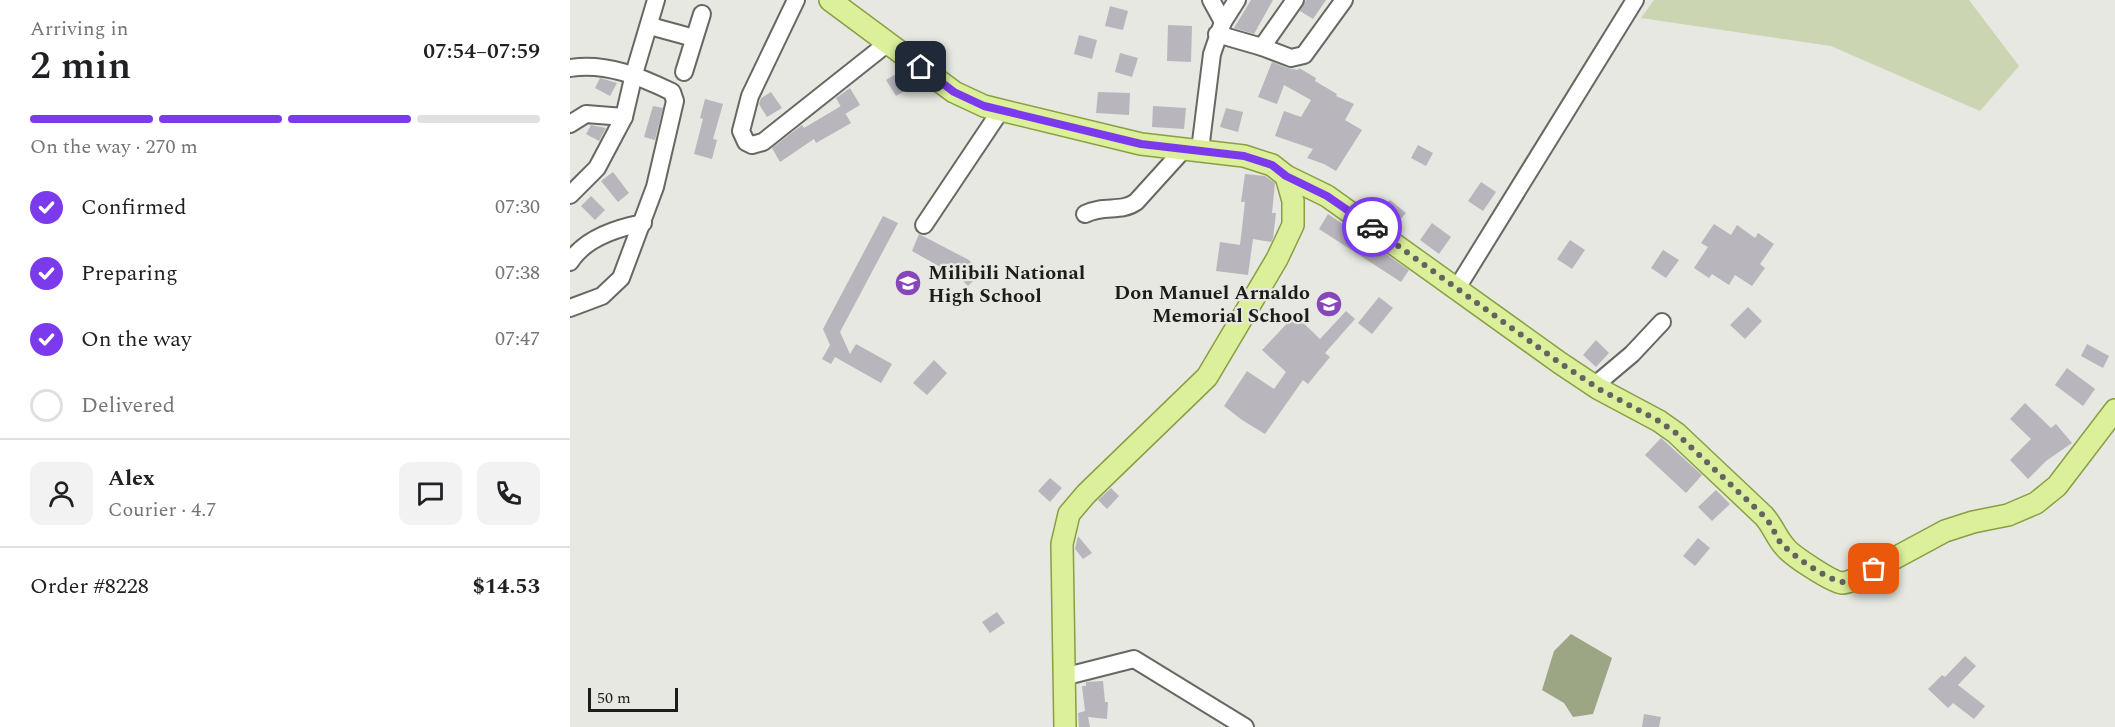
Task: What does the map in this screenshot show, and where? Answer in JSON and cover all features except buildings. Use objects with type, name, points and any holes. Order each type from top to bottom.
[{"type":"main road","points":[[830,0],[954,92],[984,106],[1141,144],[1244,156],[1272,165],[1286,176],[1327,196],[1594,386],[1659,421],[1676,433],[1764,516],[1774,527],[1778,539],[1787,550],[1830,578],[1842,583],[1856,579],[1945,531],[1973,522],[2008,515],[2036,503],[2057,486],[2115,410]]},
{"type":"main road","points":[[1065,727],[1062,544],[1069,514],[1086,494],[1207,376],[1277,259],[1293,225],[1293,201],[1286,176]]},
{"type":"street","points":[[570,195],[597,168],[624,117],[656,0]]},
{"type":"street","points":[[796,0],[750,96],[741,131],[746,142],[752,145],[763,142],[889,42]]},
{"type":"street","points":[[1212,0],[1220,28],[1292,58],[1304,55],[1344,0]]},
{"type":"street","points":[[1085,214],[1097,208],[1128,208],[1192,150],[1212,54],[1220,28],[1237,0]]},
{"type":"street","points":[[1262,47],[1295,0]]},
{"type":"street","points":[[1456,288],[1635,0]]},
{"type":"street","points":[[684,72],[702,14]]},
{"type":"street","points":[[650,26],[694,38]]},
{"type":"street","points":[[570,68],[583,66],[634,74],[672,92],[675,101],[655,187],[621,278],[602,296],[570,308]]},
{"type":"street","points":[[924,225],[1001,110]]},
{"type":"street","points":[[570,124],[586,114],[601,113],[624,117]]},
{"type":"street","points":[[570,262],[597,238],[618,228],[643,223]]},
{"type":"street","points":[[1594,386],[1632,354],[1662,322]]},
{"type":"street","points":[[1063,677],[1134,659],[1245,727]]},
{"type":"shaded area","points":[[1654,0],[1969,0],[2019,66],[1980,111],[1831,46],[1641,18]]},
{"type":"shaded area","points":[[1571,634],[1612,658],[1593,714],[1573,717],[1564,703],[1542,690],[1554,651]]},
{"type":"way so far","points":[[1372,227],[1560,363],[1599,389],[1659,421],[1676,433],[1764,516],[1774,527],[1778,539],[1787,550],[1830,578],[1842,583],[1856,579],[1874,569]]},
{"type":"place","name":"Milibili National High School","points":[[908,283]]},
{"type":"place","name":"Don Manuel Arnaldo Memorial School","points":[[1329,304]]},
{"type":"route","points":[[921,67],[954,92],[984,106],[1141,144],[1244,156],[1272,165],[1286,176],[1327,196],[1372,227]]}]
